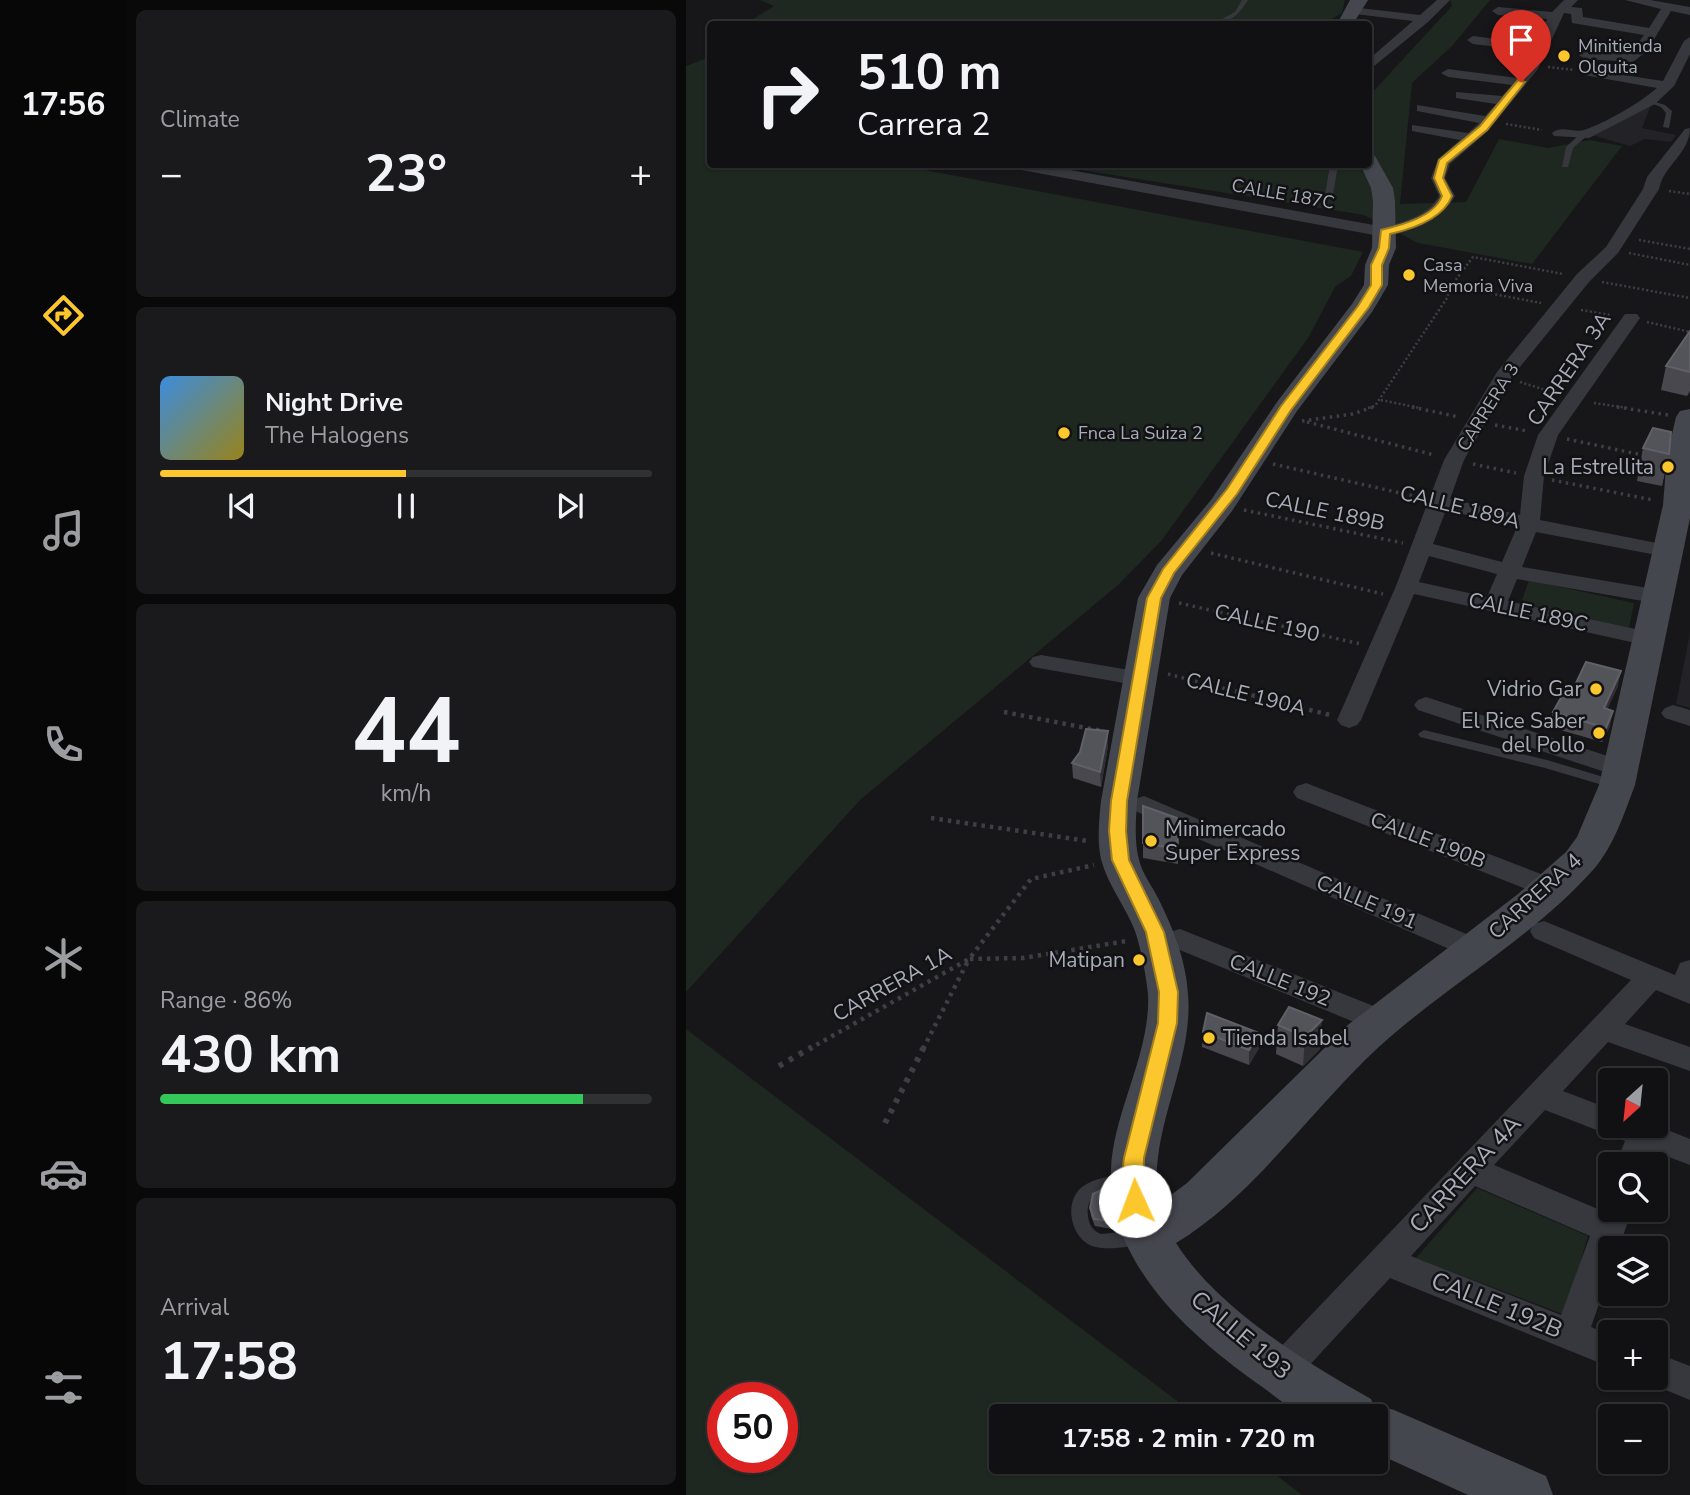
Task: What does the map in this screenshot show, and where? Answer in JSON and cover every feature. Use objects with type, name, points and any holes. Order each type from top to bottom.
[{"type":"main road","points":[[1132,1180],[1134,1158],[1168,1023],[1167,936],[1120,853],[1117,831],[1119,801],[1154,598],[1168,572],[1222,505],[1376,285],[1377,265],[1384,248],[1385,232],[1382,188],[1372,168]]},
{"type":"main road","name":"CARRERA 4","points":[[1146,1236],[1186,1213],[1381,1021],[1516,919],[1581,859],[1600,830],[1618,777],[1660,597],[1686,457],[1690,416]]},
{"type":"main road","name":"CALLE 193","points":[[1132,1180],[1135,1201],[1146,1236],[1168,1270],[1210,1316],[1281,1371],[1331,1404]]},
{"type":"main road","points":[[1388,1432],[1527,1495]]},
{"type":"street","points":[[1372,64],[1444,0]]},
{"type":"street","points":[[1631,0],[1690,11]]},
{"type":"street","points":[[1621,10],[1666,7]]},
{"type":"street","points":[[1610,25],[1600,41],[1585,55],[1633,58],[1666,7]]},
{"type":"street","points":[[1498,11],[1563,8],[1578,11],[1576,20],[1652,32]]},
{"type":"street","points":[[1385,232],[1412,225],[1444,204],[1447,196],[1438,178],[1443,162],[1507,101],[1521,82],[1526,65],[1540,48],[1542,30],[1563,8]]},
{"type":"street","points":[[1348,16],[1424,19]]},
{"type":"street","points":[[1381,30],[1407,34]]},
{"type":"street","points":[[1473,40],[1540,48]]},
{"type":"street","points":[[1559,133],[1584,135],[1650,101],[1667,86],[1690,41]]},
{"type":"street","points":[[1372,48],[1390,50]]},
{"type":"street","points":[[1589,72],[1667,86]]},
{"type":"street","points":[[1448,73],[1521,82]]},
{"type":"street","points":[[1461,95],[1507,101]]},
{"type":"street","points":[[1422,108],[1488,121]]},
{"type":"street","points":[[1417,128],[1471,138]]},
{"type":"street","name":"CARRERA 3","points":[[1349,720],[1404,592],[1454,460],[1503,376],[1583,278],[1616,243],[1651,188],[1654,177],[1690,132]]},
{"type":"street","name":"CALLE 187C","points":[[1032,168],[1385,232]]},
{"type":"street","name":"CARRERA 3A","points":[[1495,605],[1529,524],[1534,476],[1548,435],[1631,318]]},
{"type":"street","name":"CALLE 189A","points":[[1439,502],[1529,524],[1667,551]]},
{"type":"street","points":[[1422,547],[1510,570],[1660,597]]},
{"type":"street","name":"CALLE 189C","points":[[1404,592],[1495,605],[1649,639]]},
{"type":"street","points":[[1041,662],[1142,674]]},
{"type":"street","points":[[1426,705],[1618,777]]},
{"type":"street","name":"CALLE 190B","points":[[1306,792],[1550,888]]},
{"type":"street","name":"CALLE 191","points":[[1144,806],[1475,949]]},
{"type":"street","points":[[1544,931],[1650,978],[1688,985]]},
{"type":"street","name":"CALLE 192","points":[[1167,936],[1381,1021]]},
{"type":"street","name":"CARRERA 4A","points":[[1281,1371],[1650,978]]},
{"type":"street","points":[[1603,1028],[1690,1059]]},
{"type":"street","points":[[1539,1095],[1598,1117]]},
{"type":"street","points":[[1652,1138],[1690,1152]]},
{"type":"street","points":[[1470,1169],[1598,1214]]},
{"type":"street","points":[[1571,1335],[1611,1222]]},
{"type":"street","name":"CALLE 192B","points":[[1384,1260],[1598,1346]]},
{"type":"street","points":[[1668,1374],[1690,1383]]},
{"type":"lane","points":[[1222,21],[1237,13],[1245,0]]},
{"type":"lane","points":[[1650,101],[1670,112],[1667,127]]},
{"type":"lane","points":[[1565,165],[1570,148],[1584,135]]},
{"type":"lane","points":[[1329,195],[1332,168]]},
{"type":"lane","points":[[1424,734],[1546,764],[1618,777]]},
{"type":"lane","points":[[1132,1180],[1090,1190],[1085,1194],[1081,1204],[1081,1228],[1086,1237],[1098,1241],[1146,1236]]},
{"type":"path","points":[[1526,65],[1589,72]]},
{"type":"path","points":[[1488,121],[1559,133]]},
{"type":"path","points":[[1616,243],[1690,249]]},
{"type":"path","points":[[1616,243],[1690,265]]},
{"type":"path","points":[[1261,447],[1301,421],[1353,414],[1375,406],[1447,298],[1451,286],[1473,257]]},
{"type":"path","points":[[1301,421],[1454,460],[1678,505]]},
{"type":"path","name":"CALLE 189A","points":[[1261,447],[1439,502]]},
{"type":"path","name":"CALLE 189B","points":[[1222,505],[1422,547]]},
{"type":"path","points":[[1186,548],[1404,592]]},
{"type":"path","name":"CALLE 190","points":[[1154,598],[1380,648]]},
{"type":"path","name":"CALLE 190A","points":[[1142,674],[1349,720]]},
{"type":"path","points":[[1003,712],[1131,736]]},
{"type":"path","points":[[931,818],[1120,853]]},
{"type":"path","name":"CARRERA 1A","points":[[779,1066],[969,959],[1031,879],[1120,853]]},
{"type":"path","points":[[885,1123],[969,959],[1023,958],[1167,936]]},
{"type":"shaded area","points":[[760,0],[1345,0],[1342,13],[1328,21],[750,21],[774,6]]},
{"type":"shaded area","points":[[1450,0],[1490,0],[1453,45],[1412,83],[1400,204],[1466,202],[1499,139],[1548,148],[1590,140],[1622,146],[1532,264],[1418,243],[1364,215],[1069,168],[1372,168],[1372,93],[1452,6]]},
{"type":"shaded area","points":[[707,58],[707,168],[914,168],[1363,252],[1351,276],[1335,287],[1308,338],[1162,540],[1118,585],[860,800],[686,992],[686,66]]},
{"type":"shaded area","points":[[1651,105],[1642,128],[1676,135],[1671,142],[1645,139],[1630,146],[1592,135]]},
{"type":"shaded area","points":[[1529,580],[1634,603],[1629,628],[1521,603]]},
{"type":"shaded area","points":[[1690,633],[1690,708],[1676,704]]},
{"type":"shaded area","points":[[686,1029],[1181,1404],[989,1404],[989,1474],[1275,1474],[1302,1495],[686,1495]]},
{"type":"shaded area","points":[[1477,1188],[1588,1236],[1565,1315],[1416,1258]]},
{"type":"building","points":[[1690,331],[1690,372],[1666,366]]},
{"type":"building","points":[[1653,428],[1671,432],[1669,454],[1643,448]]},
{"type":"building","points":[[1586,662],[1621,671],[1604,708],[1613,711],[1606,728],[1553,712],[1562,696],[1569,698]]},
{"type":"building","points":[[1086,729],[1108,731],[1100,772],[1072,763],[1080,752]]},
{"type":"building","points":[[1143,806],[1177,818],[1178,849],[1143,843]]},
{"type":"building","points":[[1289,1007],[1322,1020],[1305,1037],[1278,1025]]},
{"type":"building","points":[[1207,1013],[1259,1033],[1249,1050],[1203,1032]]},
{"type":"building","points":[[1110,1186],[1114,1209],[1111,1221],[1094,1219],[1090,1208],[1093,1194]]},
{"type":"place","name":"Minitienda Olguita","points":[[1564,56]]},
{"type":"place","name":"Casa Memoria Viva","points":[[1409,275]]},
{"type":"place","name":"Fnca La Suiza 2","points":[[1064,433]]},
{"type":"place","name":"La Estrellita","points":[[1668,467]]},
{"type":"place","name":"Vidrio Gar","points":[[1596,689]]},
{"type":"place","name":"El Rice Saber del Pollo","points":[[1599,733]]},
{"type":"place","name":"Minimercado Super Express","points":[[1151,841]]},
{"type":"place","name":"Matipan","points":[[1139,960]]},
{"type":"place","name":"Tienda Isabel","points":[[1209,1038]]},
{"type":"route","points":[[1135,1201],[1132,1180],[1134,1158],[1168,1023],[1168,992],[1155,932],[1121,860],[1117,831],[1119,801],[1154,598],[1168,572],[1233,491],[1268,433],[1363,307],[1376,285],[1377,265],[1384,248],[1385,232],[1412,225],[1444,204],[1447,196],[1438,178],[1443,162],[1483,128],[1521,82]]}]
